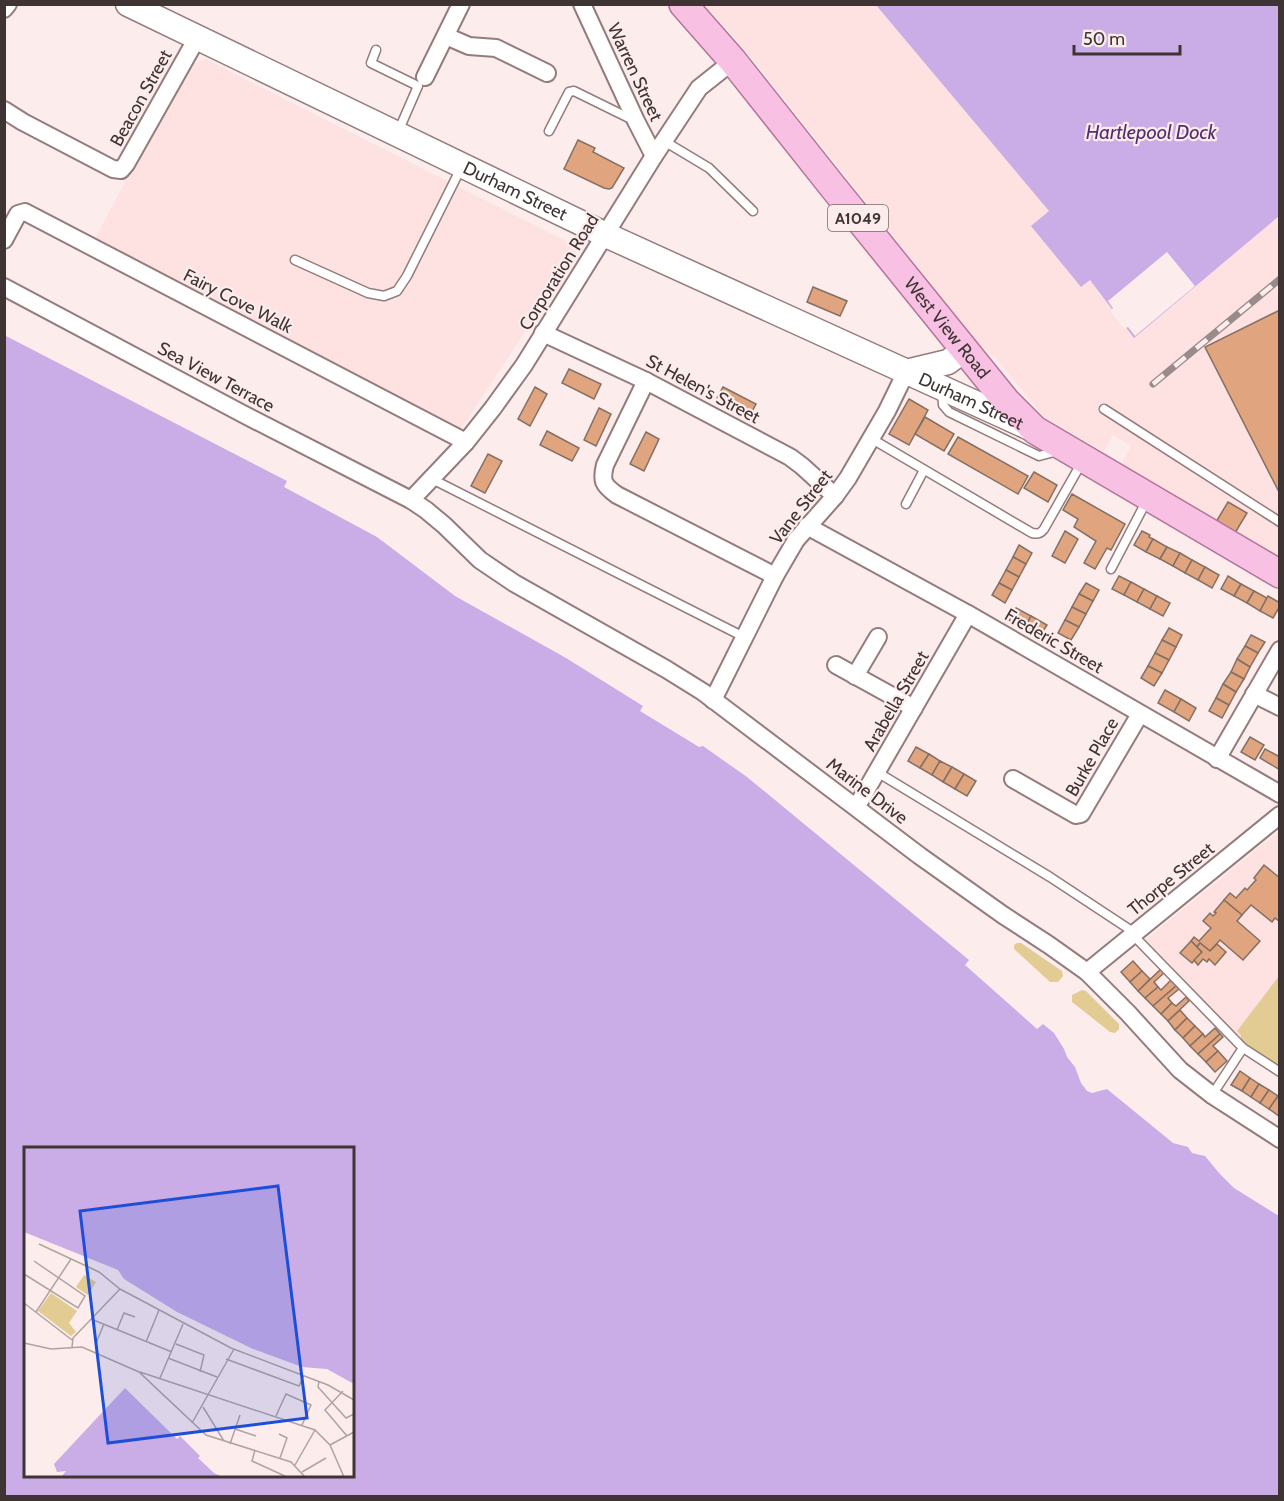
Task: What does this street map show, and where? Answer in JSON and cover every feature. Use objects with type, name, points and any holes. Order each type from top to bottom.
[{"type":"main road","name":"West View Road","points":[[683,4],[733,61],[964,350],[1035,430],[1280,574]]},
{"type":"street","points":[[4,9],[8,4]]},
{"type":"street","name":"Durham Street","points":[[128,4],[606,235],[1035,430]]},
{"type":"street","points":[[425,77],[461,4]]},
{"type":"street","name":"Warren Street","points":[[582,4],[654,156]]},
{"type":"street","points":[[446,36],[469,46],[496,48],[547,74]]},
{"type":"street","name":"Beacon Street","points":[[4,110],[113,169],[121,170],[197,38]]},
{"type":"street","name":"Corporation Road","points":[[411,500],[466,442],[493,408],[524,365],[699,88],[733,61]]},
{"type":"street","name":"Fairy Cove Walk","points":[[4,240],[18,214],[25,212],[466,442]]},
{"type":"street","name":"Sea View Terrace","points":[[4,287],[411,500]]},
{"type":"street","name":"St Helen's Street","points":[[543,333],[646,381],[790,458],[835,496]]},
{"type":"street","name":"Durham Street","points":[[906,372],[948,362],[964,350]]},
{"type":"street","name":"Vane Street","points":[[714,700],[795,540],[835,496],[848,478],[872,439],[906,372]]},
{"type":"street","points":[[646,381],[605,465],[603,482],[617,495],[775,576]]},
{"type":"street","name":"Marine Drive","points":[[411,500],[444,525],[480,560],[514,583],[666,669],[714,700],[929,862],[1087,972],[1180,1070],[1212,1095],[1280,1139]]},
{"type":"street","name":"Frederic Street","points":[[807,526],[968,614],[1280,794]]},
{"type":"street","name":"Arabella Street","points":[[856,806],[968,614]]},
{"type":"street","points":[[855,676],[878,637]]},
{"type":"street","points":[[1217,759],[1280,650]]},
{"type":"street","points":[[836,665],[914,708]]},
{"type":"street","points":[[1254,694],[1280,707]]},
{"type":"street","name":"Burke Place","points":[[1013,779],[1077,815],[1081,814],[1140,714]]},
{"type":"street","name":"Thorpe Street","points":[[1087,972],[1280,815]]},
{"type":"lane","points":[[376,50],[371,63],[418,86],[396,134]]},
{"type":"lane","points":[[549,131],[569,92],[574,92],[636,121]]},
{"type":"lane","points":[[664,141],[709,168],[753,211]]},
{"type":"lane","points":[[295,260],[368,293],[384,296],[397,291],[407,276],[462,165]]},
{"type":"lane","points":[[872,439],[1032,534],[1041,533],[1075,454],[1040,456],[949,412],[943,405],[942,388]]},
{"type":"lane","points":[[1104,409],[1280,522]]},
{"type":"lane","points":[[906,504],[924,470]]},
{"type":"lane","points":[[432,479],[744,637]]},
{"type":"lane","points":[[1111,569],[1148,497]]},
{"type":"lane","points":[[877,772],[1040,871],[1134,934],[1243,1048],[1280,1072]]},
{"type":"lane","points":[[1212,1095],[1243,1048]]},
{"type":"shaded area","points":[[704,5],[1279,5],[1279,558],[1120,467],[1131,446],[1113,435],[1104,452],[1043,416],[996,358],[982,348],[739,42]]},
{"type":"shaded area","points":[[205,59],[574,245],[576,255],[458,433],[93,242],[187,67]]},
{"type":"shaded area","points":[[1279,831],[1279,1065],[1234,1032],[1144,941]]},
{"type":"shaded area","points":[[1017,943],[1021,943],[1062,971],[1063,976],[1058,982],[1050,982],[1014,949]]},
{"type":"shaded area","points":[[1279,976],[1279,1070],[1240,1044],[1241,1035],[1237,1031]]},
{"type":"shaded area","points":[[1082,990],[1086,991],[1119,1024],[1119,1029],[1115,1033],[1110,1032],[1072,1002],[1072,995]]},
{"type":"water","name":"Hartlepool Dock","points":[[876,5],[1279,5],[1279,216],[1134,338],[1090,280],[1081,287],[1031,226],[1049,211]]},
{"type":"water","points":[[4,335],[287,481],[284,487],[377,537],[455,596],[566,658],[643,706],[640,711],[699,747],[703,746],[747,777],[969,960],[965,965],[1037,1029],[1043,1024],[1054,1033],[1087,1091],[1092,1093],[1107,1089],[1173,1143],[1188,1147],[1192,1153],[1205,1156],[1234,1188],[1279,1216],[1279,1496],[5,1496]]},
{"type":"pier","points":[[1167,252],[1195,286],[1135,336],[1128,327],[1124,329],[1110,311],[1113,308],[1108,301]]},
{"type":"building","points":[[578,140],[595,148],[593,152],[624,168],[612,188],[604,188],[564,169]]},
{"type":"building","points":[[813,287],[847,301],[840,316],[807,302]]},
{"type":"building","points":[[1280,310],[1280,494],[1205,347]]},
{"type":"building","points":[[569,369],[601,384],[594,399],[562,383]]},
{"type":"building","points":[[535,387],[547,394],[530,426],[518,419]]},
{"type":"building","points":[[723,387],[756,404],[749,417],[716,400]]},
{"type":"building","points":[[909,399],[928,410],[909,445],[889,434]]},
{"type":"building","points":[[599,408],[611,414],[596,446],[584,440]]},
{"type":"building","points":[[925,417],[954,434],[944,451],[915,434]]},
{"type":"building","points":[[547,431],[579,448],[572,461],[540,445]]},
{"type":"building","points":[[646,432],[659,439],[644,471],[630,464]]},
{"type":"building","points":[[958,437],[1028,476],[1018,494],[948,454]]},
{"type":"building","points":[[488,454],[502,461],[485,493],[471,486]]},
{"type":"building","points":[[1034,472],[1057,485],[1048,502],[1024,488]]},
{"type":"building","points":[[1072,494],[1125,524],[1111,550],[1107,548],[1095,569],[1084,563],[1096,541],[1074,527],[1078,519],[1063,510]]},
{"type":"building","points":[[1228,502],[1247,513],[1235,533],[1216,522]]},
{"type":"building","points":[[1065,531],[1078,539],[1065,563],[1052,556]]},
{"type":"building","points":[[1142,531],[1153,539],[1146,552],[1134,545]]},
{"type":"building","points":[[1153,539],[1167,547],[1160,559],[1146,552]]},
{"type":"building","points":[[1019,545],[1032,553],[1026,564],[1013,557]]},
{"type":"building","points":[[1167,547],[1180,553],[1173,566],[1160,559]]},
{"type":"building","points":[[1180,553],[1192,560],[1185,573],[1173,566]]},
{"type":"building","points":[[1013,557],[1026,564],[1019,577],[1006,570]]},
{"type":"building","points":[[1192,560],[1205,567],[1198,580],[1185,573]]},
{"type":"building","points":[[1205,567],[1219,575],[1212,588],[1198,580]]},
{"type":"building","points":[[1006,570],[1019,577],[1012,590],[999,583]]},
{"type":"building","points":[[1119,576],[1131,582],[1124,595],[1112,589]]},
{"type":"building","points":[[1228,576],[1241,584],[1234,596],[1221,589]]},
{"type":"building","points":[[1131,582],[1144,589],[1137,602],[1124,595]]},
{"type":"building","points":[[999,583],[1012,590],[1005,603],[992,595]]},
{"type":"building","points":[[1086,583],[1099,590],[1093,601],[1079,594]]},
{"type":"building","points":[[1241,584],[1254,591],[1247,603],[1234,596]]},
{"type":"building","points":[[1144,589],[1157,596],[1150,609],[1137,602]]},
{"type":"building","points":[[1254,591],[1267,598],[1260,611],[1247,603]]},
{"type":"building","points":[[1079,594],[1093,601],[1086,614],[1072,607]]},
{"type":"building","points":[[1157,596],[1170,603],[1163,616],[1150,609]]},
{"type":"building","points":[[1268,596],[1280,603],[1273,618],[1260,611]]},
{"type":"building","points":[[1072,607],[1086,614],[1079,627],[1065,620]]},
{"type":"building","points":[[1016,608],[1031,616],[1024,629],[1009,620]]},
{"type":"building","points":[[1031,616],[1047,625],[1039,638],[1024,629]]},
{"type":"building","points":[[1065,620],[1079,627],[1071,640],[1058,633]]},
{"type":"building","points":[[1169,628],[1182,635],[1176,647],[1162,640]]},
{"type":"building","points":[[1251,635],[1265,642],[1258,653],[1245,646]]},
{"type":"building","points":[[1162,640],[1176,647],[1169,660],[1155,653]]},
{"type":"building","points":[[1245,646],[1258,653],[1250,667],[1237,659]]},
{"type":"building","points":[[1155,653],[1169,660],[1162,673],[1148,666]]},
{"type":"building","points":[[1237,659],[1250,667],[1244,679],[1231,672]]},
{"type":"building","points":[[1148,666],[1162,673],[1154,686],[1141,678]]},
{"type":"building","points":[[1231,672],[1244,679],[1236,692],[1223,684]]},
{"type":"building","points":[[1223,684],[1236,692],[1229,705],[1216,698]]},
{"type":"building","points":[[1165,690],[1181,699],[1174,712],[1158,703]]},
{"type":"building","points":[[1216,698],[1229,705],[1222,718],[1209,711]]},
{"type":"building","points":[[1181,699],[1196,708],[1189,721],[1174,712]]},
{"type":"building","points":[[1250,737],[1264,745],[1255,760],[1241,752]]},
{"type":"building","points":[[916,747],[929,754],[920,768],[908,761]]},
{"type":"building","points":[[1265,749],[1280,757],[1280,770],[1260,758]]},
{"type":"building","points":[[929,754],[940,761],[932,775],[920,768]]},
{"type":"building","points":[[940,761],[952,767],[943,782],[932,775]]},
{"type":"building","points":[[952,767],[964,774],[955,789],[943,782]]},
{"type":"building","points":[[964,774],[976,781],[967,796],[955,789]]},
{"type":"building","points":[[1264,865],[1280,878],[1280,922],[1275,918],[1272,922],[1251,905],[1242,915],[1224,900],[1230,893],[1236,898],[1245,888],[1247,890],[1256,880],[1254,878]]},
{"type":"building","points":[[1224,900],[1242,915],[1237,921],[1260,941],[1243,960],[1220,940],[1210,951],[1200,943],[1197,947],[1191,941],[1194,937],[1199,941],[1211,928],[1203,921],[1210,913],[1213,916],[1216,913],[1214,912]]},
{"type":"building","points":[[1191,941],[1202,952],[1192,963],[1180,953]]},
{"type":"building","points":[[1200,943],[1210,951],[1217,944],[1226,952],[1215,965],[1209,959],[1207,962],[1203,959],[1198,965],[1194,960],[1202,952],[1197,947]]},
{"type":"building","points":[[1133,961],[1142,971],[1130,982],[1121,972]]},
{"type":"building","points":[[1161,969],[1164,973],[1154,982],[1158,987],[1145,998],[1138,991]]},
{"type":"building","points":[[1142,971],[1150,979],[1138,991],[1130,982]]},
{"type":"building","points":[[1171,980],[1176,986],[1153,1006],[1145,998],[1158,987],[1161,990]]},
{"type":"building","points":[[1176,986],[1179,989],[1168,998],[1172,1003],[1161,1014],[1153,1006]]},
{"type":"building","points":[[1186,997],[1189,1001],[1168,1021],[1161,1014],[1172,1003],[1176,1006]]},
{"type":"building","points":[[1180,1010],[1187,1018],[1175,1030],[1168,1021]]},
{"type":"building","points":[[1187,1018],[1195,1026],[1183,1038],[1175,1030]]},
{"type":"building","points":[[1195,1026],[1203,1034],[1190,1046],[1183,1038]]},
{"type":"building","points":[[1215,1028],[1220,1034],[1198,1054],[1190,1046],[1203,1034],[1205,1037]]},
{"type":"building","points":[[1220,1034],[1223,1037],[1213,1046],[1218,1051],[1206,1062],[1198,1054]]},
{"type":"building","points":[[1218,1051],[1227,1061],[1215,1072],[1206,1062]]},
{"type":"building","points":[[1240,1071],[1250,1078],[1242,1091],[1231,1085]]},
{"type":"building","points":[[1250,1078],[1259,1084],[1251,1097],[1242,1091]]},
{"type":"building","points":[[1259,1084],[1269,1090],[1260,1103],[1251,1097]]},
{"type":"building","points":[[1269,1090],[1278,1096],[1269,1109],[1260,1103]]},
{"type":"building","points":[[1278,1096],[1280,1097],[1279,1116],[1269,1109]]},
{"type":"railway","points":[[1153,384],[1280,279]]}]
